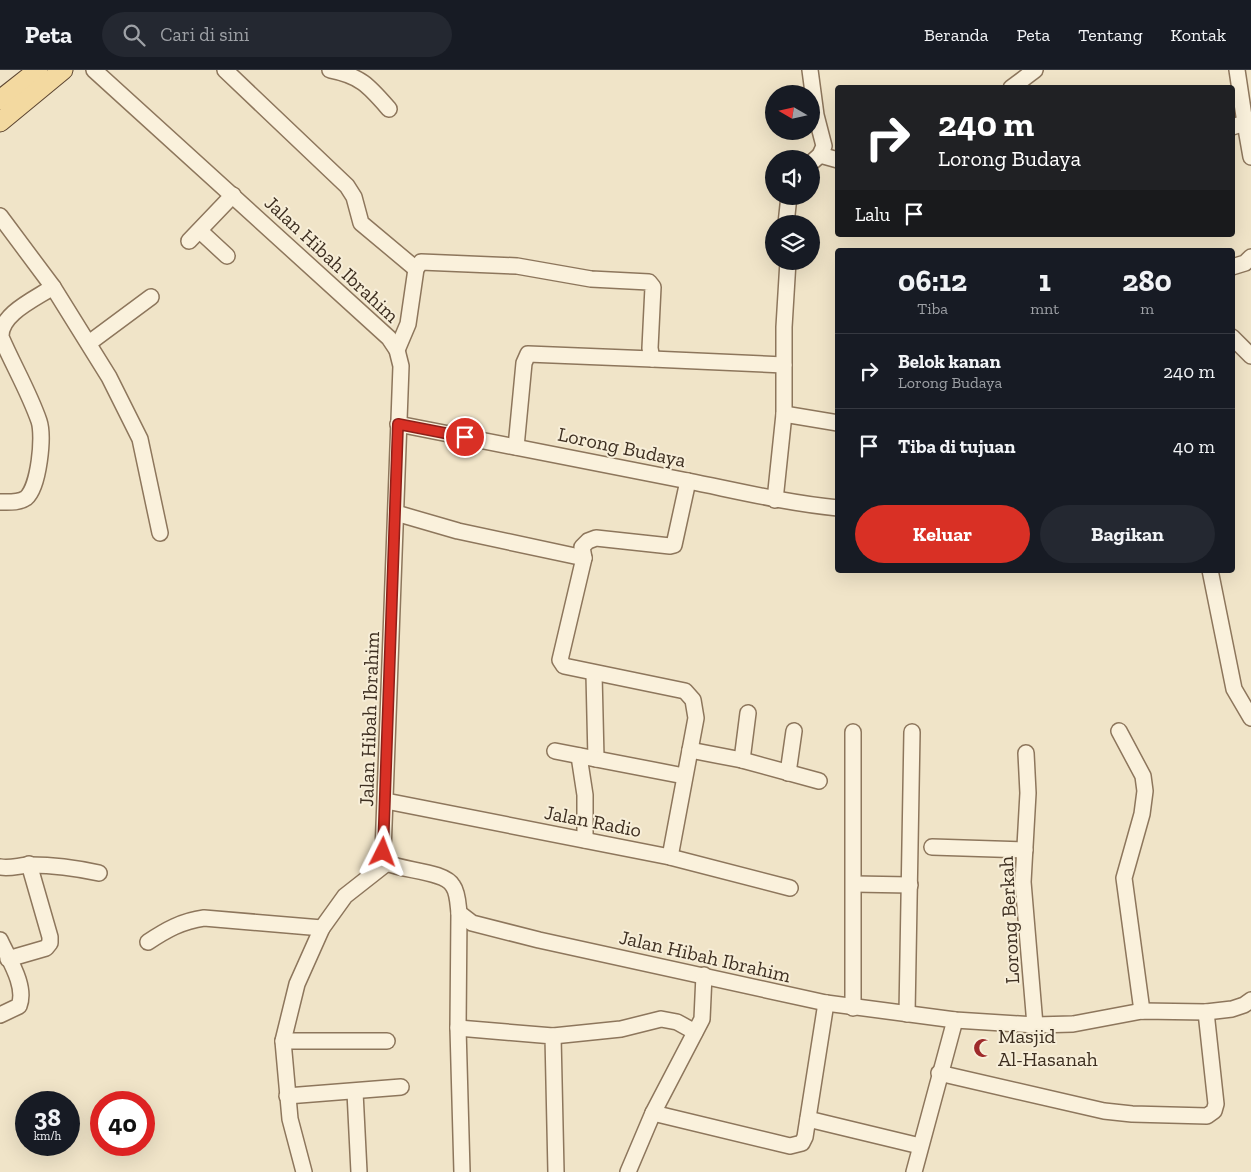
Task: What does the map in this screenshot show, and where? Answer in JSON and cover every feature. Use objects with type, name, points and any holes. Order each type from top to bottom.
[{"type":"main road","points":[[0,122],[63,70]]},
{"type":"main road","points":[[0,100],[35,71]]},
{"type":"street","name":"Jalan Hibah Ibrahim","points":[[94,70],[389,338],[397,350],[401,366],[383,852],[387,862]]},
{"type":"street","points":[[225,70],[347,186],[354,197],[361,224],[416,269]]},
{"type":"street","points":[[330,70],[344,73],[365,82],[388,109]]},
{"type":"street","points":[[810,70],[813,81],[815,109],[824,146],[820,152]]},
{"type":"street","points":[[1015,85],[1035,70]]},
{"type":"street","points":[[1236,70],[1239,125],[1251,157]]},
{"type":"street","points":[[820,159],[835,160]]},
{"type":"street","points":[[227,256],[194,236],[233,195]]},
{"type":"street","points":[[0,216],[53,287],[110,377],[140,440],[160,534]]},
{"type":"street","points":[[1235,265],[1245,263],[1251,257]]},
{"type":"street","points":[[397,350],[408,324],[416,269],[418,264],[426,261],[516,266],[591,279],[647,281],[653,287],[650,348],[652,359]]},
{"type":"street","points":[[775,500],[784,414],[784,327],[787,270]]},
{"type":"street","points":[[0,502],[14,502],[26,498],[33,488],[39,470],[40,423],[1,337],[0,327],[7,319],[53,287]]},
{"type":"street","points":[[89,343],[151,297]]},
{"type":"street","points":[[1235,340],[1251,356]]},
{"type":"street","points":[[516,447],[524,363],[528,354],[784,365]]},
{"type":"street","points":[[784,414],[835,422]]},
{"type":"street","name":"Lorong Budaya","points":[[398,424],[775,500],[835,508]]},
{"type":"street","points":[[670,857],[690,750],[696,709],[694,700],[685,691],[594,674],[564,666],[560,660],[584,558],[582,547],[588,541],[596,538],[674,545],[688,481]]},
{"type":"street","points":[[396,513],[458,531],[584,558]]},
{"type":"street","points":[[1211,573],[1234,689],[1251,718]]},
{"type":"street","points":[[594,674],[596,759]]},
{"type":"street","points":[[742,760],[748,713]]},
{"type":"street","points":[[788,773],[794,731]]},
{"type":"street","points":[[1120,731],[1143,776],[1146,791],[1142,814],[1124,878],[1142,1011]]},
{"type":"street","points":[[853,732],[853,1008]]},
{"type":"street","points":[[906,1014],[912,732]]},
{"type":"street","points":[[690,750],[742,760],[820,781]]},
{"type":"street","points":[[555,751],[684,776]]},
{"type":"street","name":"Lorong Berkah","points":[[1026,753],[1028,792],[1023,882],[1035,1025]]},
{"type":"street","points":[[579,756],[585,795],[586,840]]},
{"type":"street","name":"Jalan Radio","points":[[386,802],[670,857],[790,888]]},
{"type":"street","points":[[932,847],[1025,850]]},
{"type":"street","points":[[304,1172],[287,1096],[283,1040],[297,984],[322,928],[345,896],[387,862],[397,868],[443,877],[450,881],[455,888],[459,913],[458,1028],[462,1172]]},
{"type":"street","points":[[0,867],[10,869],[29,864],[70,867],[98,873]]},
{"type":"street","points":[[7,966],[46,948],[50,943],[50,936],[29,864]]},
{"type":"street","points":[[854,884],[910,884]]},
{"type":"street","name":"Jalan Hibah Ibrahim","points":[[459,913],[472,923],[539,940],[826,1003],[955,1020],[1035,1025],[1089,1022],[1142,1011],[1206,1012],[1232,1010],[1244,1006],[1251,1000]]},
{"type":"street","points":[[148,942],[169,928],[190,920],[204,918],[322,928]]},
{"type":"street","points":[[0,940],[7,966],[20,988],[22,999],[19,1006],[0,1015]]},
{"type":"street","points":[[628,1172],[653,1113],[702,1019],[704,976]]},
{"type":"street","points":[[653,1113],[790,1146],[802,1143],[808,1119],[826,1003]]},
{"type":"street","points":[[939,1073],[1104,1111],[1132,1114],[1206,1116],[1214,1111],[1216,1104],[1206,1012]]},
{"type":"street","points":[[458,1028],[553,1036],[621,1029],[660,1019],[677,1022],[695,1032]]},
{"type":"street","points":[[914,1172],[939,1073],[955,1020]]},
{"type":"street","points":[[553,1036],[556,1172]]},
{"type":"street","points":[[283,1040],[387,1041]]},
{"type":"street","points":[[287,1096],[401,1087]]},
{"type":"street","points":[[355,1092],[360,1172]]},
{"type":"street","points":[[808,1119],[920,1146]]},
{"type":"place","name":"Masjid Al-Hasanah","points":[[983,1048]]},
{"type":"route","points":[[383,852],[398,424],[465,437]]}]
